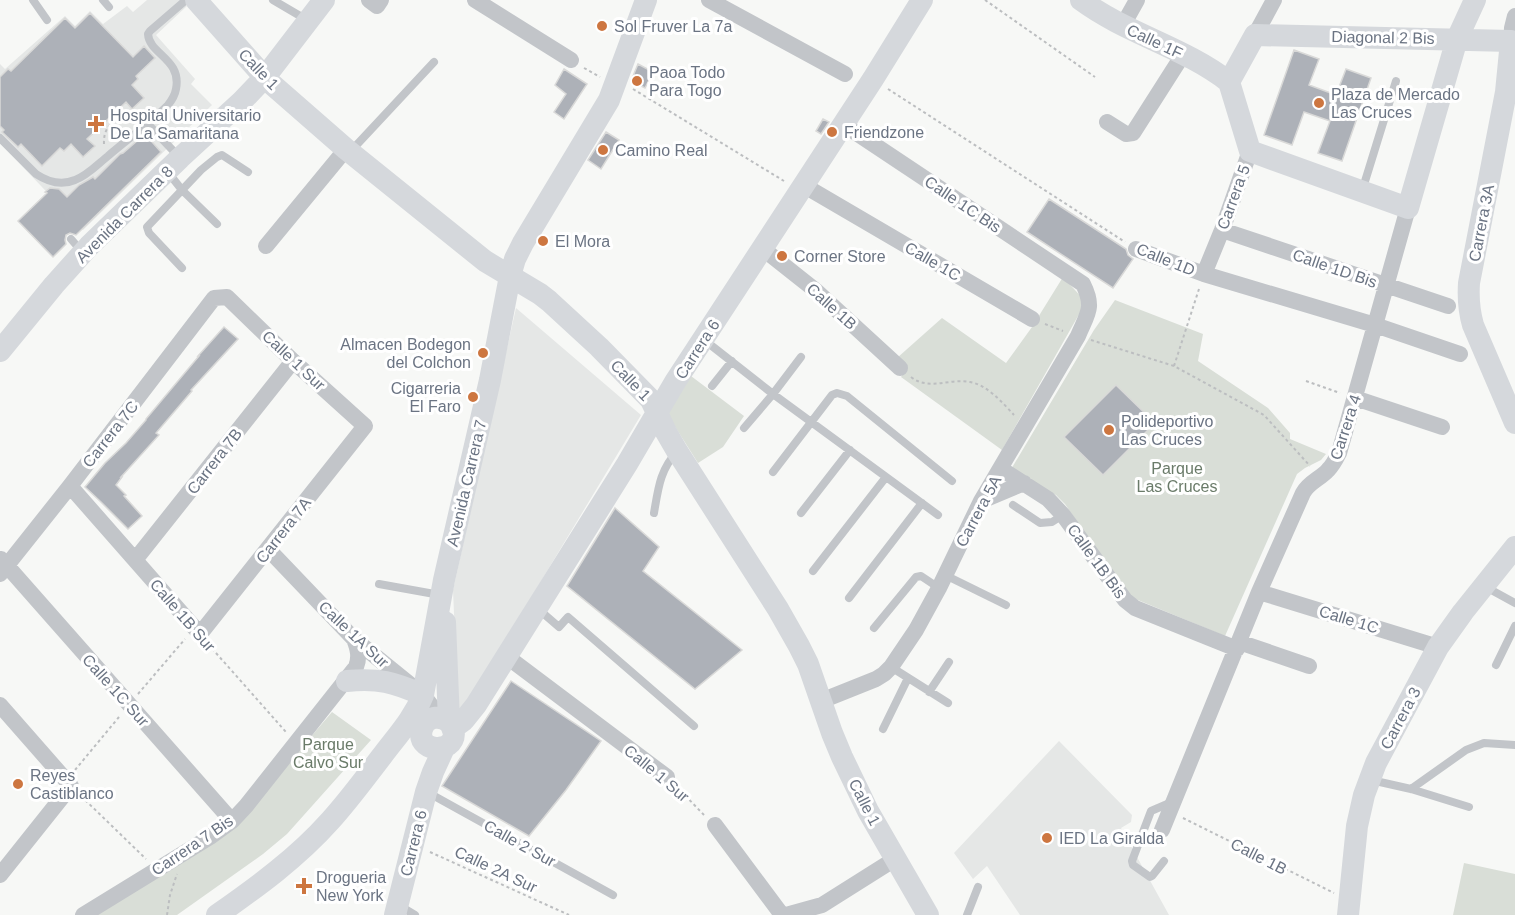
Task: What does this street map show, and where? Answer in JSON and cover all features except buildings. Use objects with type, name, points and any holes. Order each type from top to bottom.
[{"type":"street","name":"Calle 1","points":[[196,0],[265,77],[348,150],[469,249],[540,294],[562,312],[651,400],[677,451],[789,627],[808,664],[842,757],[868,811],[928,915]]},
{"type":"street","name":"Avenida Carrera 8","points":[[2,343],[54,285],[77,246],[228,115],[265,77],[324,0]]},
{"type":"street","points":[[475,0],[571,60]]},
{"type":"street","name":"Avenida Carrera 7","points":[[217,915],[279,869],[329,822],[411,719],[423,695],[442,588],[490,380],[515,259],[522,243],[609,100],[646,0]]},
{"type":"street","points":[[709,0],[845,74]]},
{"type":"street","name":"Carrera 6","points":[[402,912],[413,844],[440,733],[464,720],[470,713],[703,339],[922,0]]},
{"type":"street","name":"Calle 1F","points":[[1081,0],[1103,15],[1184,53],[1229,82]]},
{"type":"street","points":[[1123,25],[1137,0]]},
{"type":"street","points":[[1229,82],[1275,0]]},
{"type":"street","name":"Carrera 4","points":[[1162,830],[1259,592],[1305,489],[1327,472],[1339,453],[1457,39],[1475,0]]},
{"type":"street","name":"Carrera 3A","points":[[1515,16],[1512,28],[1512,72],[1468,296],[1473,325],[1515,423]]},
{"type":"street","name":"Diagonal 2 Bis","points":[[1255,35],[1513,41]]},
{"type":"street","points":[[1107,122],[1126,134],[1133,133],[1184,53]]},
{"type":"street","name":"Carrera 5","points":[[1204,274],[1250,151],[1229,82]]},
{"type":"street","name":"Calle 1C Bis","points":[[843,124],[1083,284]]},
{"type":"street","points":[[266,246],[348,150]]},
{"type":"street","points":[[1250,151],[1408,208]]},
{"type":"street","name":"Calle 1C","points":[[801,188],[1032,319]]},
{"type":"street","name":"Calle 1D Bis","points":[[1222,230],[1448,306]]},
{"type":"street","name":"Calle 1B","points":[[762,248],[815,290],[900,368]]},
{"type":"street","name":"Calle 1D","points":[[1136,249],[1204,274],[1376,325],[1460,354]]},
{"type":"street","name":"Carrera 5A","points":[[820,701],[876,679],[891,667],[916,630],[981,501],[1078,336],[1090,308],[1089,296],[1083,284]]},
{"type":"street","name":"Calle 1 Sur","points":[[222,297],[227,297],[365,426]]},
{"type":"street","name":"Carrera 7C","points":[[2,566],[70,486],[214,298],[222,297]]},
{"type":"street","name":"Carrera 7B","points":[[135,560],[293,361]]},
{"type":"street","points":[[1354,398],[1442,427]]},
{"type":"street","name":"Carrera 7A","points":[[200,634],[365,426]]},
{"type":"street","name":"Calle 1B Bis","points":[[1001,469],[1048,499],[1064,515],[1125,600],[1135,608],[1238,646],[1309,666]]},
{"type":"street","points":[[981,501],[1024,483]]},
{"type":"street","name":"Calle 1B Sur","points":[[70,486],[200,634]]},
{"type":"street","name":"Carrera 3","points":[[1349,908],[1358,826],[1369,779],[1380,755],[1438,646],[1515,547]]},
{"type":"street","name":"Calle 1A Sur","points":[[268,549],[354,639],[423,695],[440,733]]},
{"type":"street","name":"Calle 1C Sur","points":[[2,566],[232,821]]},
{"type":"street","points":[[397,737],[440,733],[442,588]]},
{"type":"street","name":"Calle 1C","points":[[1259,592],[1438,646]]},
{"type":"street","name":"Carrera 7 Bis","points":[[83,915],[232,821],[356,668],[358,661],[354,639]]},
{"type":"street","name":"Calle 1 Sur","points":[[506,656],[667,777]]},
{"type":"street","points":[[346,681],[375,680],[398,685],[423,695]]},
{"type":"street","points":[[0,875],[71,786],[3,716]]},
{"type":"street","points":[[715,825],[784,915],[822,905],[895,860]]},
{"type":"lane","points":[[33,0],[47,20]]},
{"type":"lane","points":[[0,138],[42,178],[65,183],[81,177],[110,154],[143,122],[172,100],[177,78],[172,66],[150,42],[148,34],[186,0]]},
{"type":"lane","points":[[273,0],[308,21]]},
{"type":"lane","points":[[348,150],[434,62]]},
{"type":"lane","points":[[1362,192],[1396,81]]},
{"type":"lane","points":[[143,122],[173,164],[182,190],[217,224]]},
{"type":"lane","points":[[182,268],[149,233],[147,227],[201,170],[217,157],[222,155],[248,172]]},
{"type":"lane","points":[[703,339],[773,394],[938,514]]},
{"type":"lane","points":[[744,428],[801,357]]},
{"type":"lane","points":[[712,386],[732,361]]},
{"type":"lane","points":[[773,472],[832,395],[837,393],[847,396],[952,481]]},
{"type":"lane","points":[[801,513],[850,450]]},
{"type":"lane","points":[[654,513],[663,470],[677,451]]},
{"type":"lane","points":[[813,571],[886,477]]},
{"type":"lane","points":[[849,598],[922,503]]},
{"type":"lane","points":[[1013,505],[1040,523],[1052,522],[1064,515]]},
{"type":"lane","points":[[874,628],[916,577],[921,576],[1006,605]]},
{"type":"lane","points":[[379,584],[442,588]]},
{"type":"lane","points":[[1484,586],[1515,603]]},
{"type":"lane","points":[[537,608],[559,627],[568,617],[694,726]]},
{"type":"lane","points":[[1496,665],[1515,626]]},
{"type":"lane","points":[[929,692],[949,662]]},
{"type":"lane","points":[[891,667],[948,703]]},
{"type":"lane","points":[[883,729],[908,678]]},
{"type":"lane","points":[[1411,789],[1466,750],[1484,743],[1515,745]]},
{"type":"lane","points":[[1369,779],[1469,807]]},
{"type":"lane","name":"Calle 2 Sur","points":[[429,782],[613,894]]},
{"type":"lane","points":[[1164,861],[1150,877],[1133,865],[1132,861],[1151,811],[1171,806]]},
{"type":"lane","points":[[967,915],[978,887]]},
{"type":"path","points":[[985,0],[1095,77]]},
{"type":"path","points":[[571,60],[602,79]]},
{"type":"path","name":"Calle 1D","points":[[873,79],[1136,249]]},
{"type":"path","points":[[632,88],[801,188]]},
{"type":"path","points":[[110,154],[104,141],[106,131],[111,124],[125,118],[143,122]]},
{"type":"path","points":[[107,120],[111,124]]},
{"type":"path","points":[[1174,366],[1204,274]]},
{"type":"path","points":[[1032,319],[1174,366],[1264,414],[1320,476]]},
{"type":"path","points":[[900,368],[921,384],[971,382],[991,392],[1025,428]]},
{"type":"path","points":[[1306,381],[1354,398]]},
{"type":"path","name":"Calle 1B Sur","points":[[200,634],[296,743]]},
{"type":"path","name":"Calle 1 Sur","points":[[667,777],[715,825]]},
{"type":"path","points":[[71,786],[157,869]]},
{"type":"path","name":"Calle 1B","points":[[1171,806],[1349,908]]},
{"type":"path","name":"Calle 2A Sur","points":[[413,844],[568,915]]},
{"type":"path","points":[[167,915],[170,895],[186,852]]},
{"type":"shaded area","name":"Hospital Universitario De La Samaritana","points":[[147,0],[182,0],[187,6],[156,35],[195,79],[191,84],[212,105],[83,230],[0,143],[0,64],[5,69],[65,16],[75,26],[90,11],[103,24],[127,6],[133,12]]},
{"type":"shaded area","points":[[516,308],[641,415],[464,709],[458,708],[453,590]]},
{"type":"shaded area","name":"IED La Giralda","points":[[1059,741],[1132,815],[1131,822],[1121,828],[1169,915],[1020,915],[987,866],[973,879],[954,853]]},
{"type":"green space","points":[[1063,277],[1086,302],[1002,450],[901,377],[907,367],[897,358],[942,318],[1006,363]]},
{"type":"green space","name":"Parque Las Cruces","points":[[1115,300],[1203,334],[1198,361],[1268,408],[1290,433],[1290,439],[1326,454],[1321,460],[1297,474],[1225,636],[1133,598],[1116,579],[1065,504],[1056,495],[1010,471],[1094,330]]},
{"type":"green space","points":[[691,376],[744,416],[723,447],[698,463],[667,414]]},
{"type":"green space","name":"Parque Calvo Sur","points":[[332,712],[371,740],[287,834],[263,854],[177,915],[88,915],[250,808]]},
{"type":"green space","points":[[1464,863],[1515,874],[1515,915],[1453,915]]},
{"type":"place","name":"Sol Fruver La 7a","points":[[602,26]]},
{"type":"place","name":"Paoa Todo Para Togo","points":[[637,81]]},
{"type":"place","name":"Plaza de Mercado Las Cruces","points":[[1319,103]]},
{"type":"place","name":"Hospital Universitario De La Samaritana","points":[[96,124]]},
{"type":"place","name":"Friendzone","points":[[832,132]]},
{"type":"place","name":"Camino Real","points":[[603,150]]},
{"type":"place","name":"El Mora","points":[[543,241]]},
{"type":"place","name":"Corner Store","points":[[782,256]]},
{"type":"place","name":"Almacen Bodegon del Colchon","points":[[483,353]]},
{"type":"place","name":"Cigarreria El Faro","points":[[473,397]]},
{"type":"place","name":"Polideportivo Las Cruces","points":[[1109,430]]},
{"type":"place","name":"Reyes Castiblanco","points":[[18,784]]},
{"type":"place","name":"IED La Giralda","points":[[1047,838]]},
{"type":"place","name":"Drogueria New York","points":[[304,886]]}]
